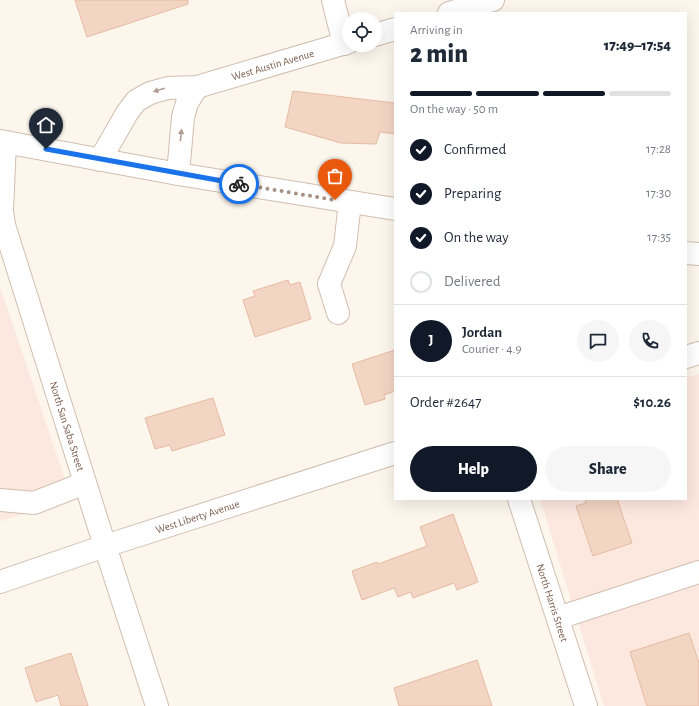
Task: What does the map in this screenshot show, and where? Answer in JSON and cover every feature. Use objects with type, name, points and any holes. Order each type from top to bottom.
[{"type":"street","points":[[333,0],[342,30]]},
{"type":"street","points":[[458,7],[488,5]]},
{"type":"street","points":[[382,33],[394,29]]},
{"type":"street","name":"West Austin Avenue","points":[[100,160],[127,113],[136,101],[150,93],[168,88],[197,86],[342,44]]},
{"type":"street","points":[[178,174],[183,117],[187,103],[197,86]]},
{"type":"street","points":[[3,141],[178,174],[394,209]]},
{"type":"street","name":"North San Saba Street","points":[[3,141],[2,226],[157,706]]},
{"type":"street","points":[[338,313],[329,284],[345,246],[350,202]]},
{"type":"street","points":[[687,252],[699,254]]},
{"type":"street","points":[[687,357],[699,353]]},
{"type":"street","name":"West Liberty Avenue","points":[[0,582],[105,546],[394,453]]},
{"type":"street","points":[[0,500],[34,503],[85,483]]},
{"type":"street","name":"North Harris Street","points":[[519,500],[586,706]]},
{"type":"street","points":[[558,618],[699,572]]},
{"type":"shaded area","points":[[0,287],[72,500],[0,521]]},
{"type":"shaded area","points":[[699,374],[699,706],[604,706],[540,500],[687,500],[687,378]]},
{"type":"building","points":[[75,0],[188,0],[188,4],[87,37]]},
{"type":"building","points":[[293,91],[394,103],[394,134],[380,132],[376,144],[341,143],[285,127]]},
{"type":"building","points":[[288,280],[290,285],[300,282],[311,319],[255,337],[243,300],[255,296],[253,291]]},
{"type":"building","points":[[394,350],[394,391],[384,395],[385,399],[365,405],[352,364]]},
{"type":"building","points":[[213,398],[225,435],[172,451],[170,445],[155,449],[145,418]]},
{"type":"building","points":[[585,500],[617,500],[632,543],[593,556],[576,506],[586,503]]},
{"type":"building","points":[[453,514],[478,582],[457,590],[454,583],[413,598],[411,592],[398,597],[394,588],[362,600],[352,571],[377,562],[378,564],[427,546],[420,527]]},
{"type":"building","points":[[689,633],[699,663],[699,706],[647,706],[630,652]]},
{"type":"building","points":[[71,653],[88,706],[61,706],[58,695],[36,702],[25,668]]},
{"type":"building","points":[[477,660],[492,706],[399,706],[394,688]]},
{"type":"way so far","points":[[239,184],[335,200]]},
{"type":"route","points":[[46,149],[239,184]]}]
